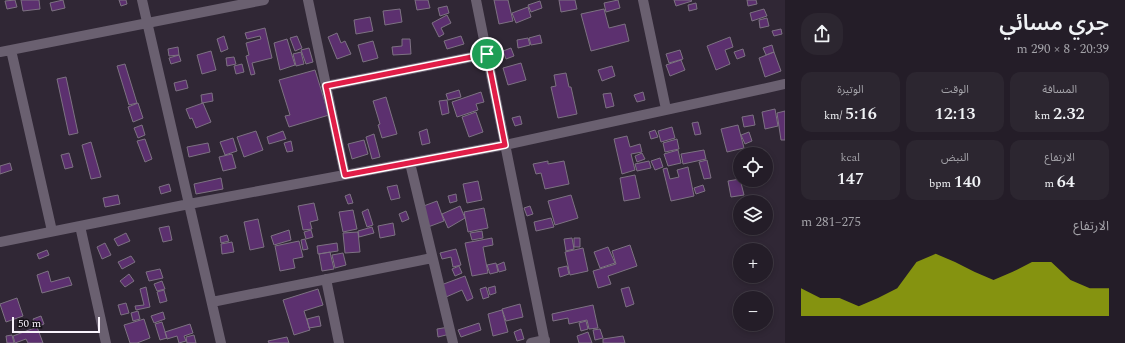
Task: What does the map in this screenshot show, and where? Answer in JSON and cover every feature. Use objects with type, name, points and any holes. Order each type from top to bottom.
[{"type":"street","points":[[142,0],[221,343]]},
{"type":"street","points":[[0,52],[264,0]]},
{"type":"street","points":[[308,0],[345,175]]},
{"type":"street","points":[[476,0],[545,341],[531,343]]},
{"type":"street","points":[[643,0],[666,109]]},
{"type":"street","points":[[11,50],[52,231]]},
{"type":"street","points":[[326,86],[487,54]]},
{"type":"street","points":[[0,242],[189,204],[505,145],[785,84]]},
{"type":"street","points":[[410,163],[453,343]]},
{"type":"street","points":[[80,226],[106,343]]},
{"type":"street","points":[[212,302],[432,258]]},
{"type":"street","points":[[326,279],[339,343]]},
{"type":"building","points":[[15,0],[17,7],[7,9],[5,1]]},
{"type":"building","points":[[21,0],[39,0],[40,9],[23,11]]},
{"type":"building","points":[[63,0],[65,8],[52,11],[50,3]]},
{"type":"building","points":[[119,0],[126,0],[127,4],[121,6]]},
{"type":"building","points":[[415,0],[428,0],[430,8],[417,10]]},
{"type":"building","points":[[494,0],[508,0],[513,21],[499,24]]},
{"type":"building","points":[[559,0],[575,0],[577,9],[561,12]]},
{"type":"building","points":[[618,0],[620,8],[606,12],[604,3]]},
{"type":"building","points":[[674,0],[691,0],[692,1],[676,6]]},
{"type":"building","points":[[747,0],[756,0],[757,4],[748,6]]},
{"type":"building","points":[[540,1],[542,8],[531,12],[528,5]]},
{"type":"building","points":[[696,3],[697,9],[689,11],[688,5]]},
{"type":"building","points":[[447,6],[449,13],[440,16],[438,8]]},
{"type":"building","points":[[528,7],[531,17],[516,23],[512,13]]},
{"type":"building","points":[[400,9],[402,22],[385,25],[383,11]]},
{"type":"building","points":[[604,9],[609,28],[625,24],[629,41],[591,51],[581,14]]},
{"type":"building","points":[[764,9],[767,16],[752,21],[750,13]]},
{"type":"building","points":[[447,15],[451,23],[441,28],[444,34],[439,37],[432,23]]},
{"type":"building","points":[[370,17],[373,31],[356,34],[354,20]]},
{"type":"building","points":[[767,18],[769,26],[760,28],[759,20]]},
{"type":"building","points":[[265,28],[272,58],[252,63],[255,74],[251,75],[246,56],[249,55],[246,43],[261,39],[260,36],[247,39],[245,33]]},
{"type":"building","points":[[781,29],[782,34],[774,36],[772,31]]},
{"type":"building","points":[[337,33],[341,43],[345,41],[351,54],[337,59],[328,37]]},
{"type":"building","points":[[540,35],[542,43],[531,45],[529,38]]},
{"type":"building","points":[[224,36],[228,49],[221,52],[217,39]]},
{"type":"building","points":[[297,36],[302,48],[295,51],[290,38]]},
{"type":"building","points":[[461,36],[464,44],[447,49],[444,41]]},
{"type":"building","points":[[730,37],[733,47],[725,50],[730,64],[716,70],[707,46]]},
{"type":"building","points":[[528,38],[530,45],[518,48],[517,40]]},
{"type":"building","points":[[287,39],[295,65],[280,70],[274,43]]},
{"type":"building","points":[[402,39],[410,39],[411,54],[393,55],[392,47],[402,46]]},
{"type":"building","points":[[373,41],[378,58],[363,62],[358,45]]},
{"type":"building","points":[[772,45],[774,52],[766,55],[763,48]]},
{"type":"building","points":[[178,47],[179,55],[169,56],[168,49]]},
{"type":"building","points":[[309,48],[313,62],[306,64],[301,50]]},
{"type":"building","points":[[511,48],[514,56],[506,59],[503,51]]},
{"type":"building","points":[[743,49],[745,56],[737,59],[734,52]]},
{"type":"building","points":[[680,50],[683,59],[669,63],[666,54]]},
{"type":"building","points":[[211,51],[216,70],[202,74],[197,55]]},
{"type":"building","points":[[301,52],[304,64],[296,66],[293,54]]},
{"type":"building","points":[[774,52],[781,71],[765,77],[759,58]]},
{"type":"building","points":[[179,55],[181,61],[171,64],[169,58]]},
{"type":"building","points":[[234,57],[236,64],[227,66],[226,58]]},
{"type":"building","points":[[681,60],[685,70],[670,76],[666,65]]},
{"type":"building","points":[[521,63],[526,80],[508,85],[503,68]]},
{"type":"building","points":[[125,64],[137,103],[129,105],[117,66]]},
{"type":"building","points":[[242,64],[244,72],[236,74],[234,66]]},
{"type":"building","points":[[612,66],[615,76],[602,81],[598,70]]},
{"type":"building","points":[[315,70],[329,115],[289,127],[285,116],[290,115],[279,80]]},
{"type":"building","points":[[566,73],[569,87],[571,87],[577,114],[558,118],[551,87],[556,86],[554,75]]},
{"type":"building","points":[[66,77],[78,133],[69,135],[57,79]]},
{"type":"building","points":[[186,80],[188,88],[176,91],[174,83]]},
{"type":"building","points":[[459,90],[461,97],[448,100],[446,94]]},
{"type":"building","points":[[481,92],[484,102],[476,104],[478,110],[457,117],[452,102]]},
{"type":"building","points":[[643,92],[645,100],[637,102],[634,95]]},
{"type":"building","points":[[212,93],[213,101],[202,103],[201,95]]},
{"type":"building","points":[[611,93],[614,106],[606,108],[603,94]]},
{"type":"building","points":[[386,97],[397,134],[382,138],[378,125],[380,124],[373,101]]},
{"type":"building","points":[[447,100],[449,113],[442,115],[439,101]]},
{"type":"building","points":[[138,103],[143,118],[133,122],[128,107]]},
{"type":"building","points":[[203,103],[211,122],[196,128],[186,109]]},
{"type":"building","points":[[775,109],[778,126],[765,129],[762,112]]},
{"type":"building","points":[[785,111],[785,140],[781,140],[777,113]]},
{"type":"building","points":[[476,112],[483,132],[469,137],[462,117]]},
{"type":"building","points":[[753,115],[755,125],[744,127],[742,117]]},
{"type":"building","points":[[520,116],[522,124],[515,126],[512,118]]},
{"type":"building","points":[[698,122],[701,134],[695,135],[692,123]]},
{"type":"building","points":[[142,125],[145,135],[138,138],[134,128]]},
{"type":"building","points":[[738,125],[744,147],[733,147],[733,151],[727,152],[721,129]]},
{"type":"building","points":[[672,127],[675,138],[661,142],[658,131]]},
{"type":"building","points":[[427,129],[430,143],[422,145],[419,132]]},
{"type":"building","points":[[655,130],[658,137],[651,139],[649,132]]},
{"type":"building","points":[[256,131],[263,150],[244,157],[237,137]]},
{"type":"building","points":[[283,131],[286,139],[269,144],[267,137]]},
{"type":"building","points":[[749,132],[752,141],[745,144],[741,135]]},
{"type":"building","points":[[374,134],[380,157],[372,159],[366,137]]},
{"type":"building","points":[[627,136],[630,147],[640,144],[642,152],[631,154],[635,170],[622,174],[614,139]]},
{"type":"building","points":[[233,138],[237,151],[225,155],[220,142]]},
{"type":"building","points":[[145,139],[152,159],[145,162],[137,141]]},
{"type":"building","points":[[677,139],[679,149],[665,152],[663,143]]},
{"type":"building","points":[[364,140],[368,154],[352,159],[348,144]]},
{"type":"building","points":[[291,141],[293,151],[287,152],[284,143]]},
{"type":"building","points":[[91,142],[101,177],[91,179],[82,145]]},
{"type":"building","points":[[208,143],[210,152],[189,157],[187,147]]},
{"type":"building","points":[[678,150],[681,163],[668,166],[664,154]]},
{"type":"building","points":[[704,150],[706,159],[683,164],[681,154]]},
{"type":"building","points":[[69,153],[73,167],[65,169],[61,155]]},
{"type":"building","points":[[642,153],[645,159],[637,162],[635,156]]},
{"type":"building","points":[[232,154],[236,168],[223,171],[219,157]]},
{"type":"building","points":[[660,158],[663,167],[655,170],[651,161]]},
{"type":"building","points":[[707,160],[711,178],[704,179],[699,162]]},
{"type":"building","points":[[548,161],[548,164],[564,161],[569,184],[545,189],[541,173],[536,174],[533,164]]},
{"type":"building","points":[[649,161],[651,168],[637,171],[635,164]]},
{"type":"building","points":[[10,163],[12,170],[0,174],[0,166]]},
{"type":"building","points":[[688,167],[694,196],[671,201],[663,169],[667,168],[670,179],[679,177],[677,170]]},
{"type":"building","points":[[635,175],[640,198],[624,201],[620,178]]},
{"type":"building","points":[[221,178],[223,189],[196,194],[194,184]]},
{"type":"building","points":[[733,180],[733,187],[742,187],[744,195],[733,195],[731,197],[728,181]]},
{"type":"building","points":[[478,181],[482,200],[467,203],[463,184]]},
{"type":"building","points":[[169,184],[171,191],[161,194],[159,187]]},
{"type":"building","points":[[397,185],[400,198],[391,200],[387,187]]},
{"type":"building","points":[[703,185],[705,191],[696,194],[694,188]]},
{"type":"building","points":[[350,194],[353,203],[348,204],[345,196]]},
{"type":"building","points":[[456,194],[457,201],[450,203],[448,196]]},
{"type":"building","points":[[118,195],[120,204],[105,207],[103,198]]},
{"type":"building","points":[[571,195],[578,218],[555,225],[548,201]]},
{"type":"building","points":[[437,201],[444,221],[428,227],[421,207]]},
{"type":"building","points":[[314,203],[318,220],[310,222],[312,229],[303,230],[298,206]]},
{"type":"building","points":[[460,206],[465,218],[448,228],[442,214]]},
{"type":"building","points":[[530,206],[533,214],[527,216],[524,208]]},
{"type":"building","points":[[484,208],[488,228],[468,232],[464,212]]},
{"type":"building","points":[[368,209],[373,225],[367,227],[362,212]]},
{"type":"building","points":[[353,210],[357,229],[343,232],[339,212]]},
{"type":"building","points":[[406,211],[409,219],[402,222],[399,214]]},
{"type":"building","points":[[551,218],[554,227],[536,231],[534,222]]},
{"type":"building","points":[[258,219],[264,247],[250,250],[244,222]]},
{"type":"building","points":[[393,223],[395,235],[380,238],[378,226]]},
{"type":"building","points":[[169,226],[172,240],[163,242],[159,228]]},
{"type":"building","points":[[372,227],[374,233],[359,237],[358,231]]},
{"type":"building","points":[[289,230],[291,240],[274,245],[271,236]]},
{"type":"building","points":[[311,230],[313,237],[306,239],[304,232]]},
{"type":"building","points":[[482,231],[483,238],[472,240],[470,233]]},
{"type":"building","points":[[358,232],[360,252],[345,253],[343,233]]},
{"type":"building","points":[[126,233],[130,241],[118,246],[114,239]]},
{"type":"building","points":[[227,235],[229,241],[221,243],[220,237]]},
{"type":"building","points":[[492,238],[493,245],[483,247],[488,273],[472,276],[465,243]]},
{"type":"building","points":[[572,238],[574,249],[566,251],[564,239]]},
{"type":"building","points":[[574,238],[580,238],[580,247],[574,247]]},
{"type":"building","points":[[305,239],[308,249],[303,250],[301,240]]},
{"type":"building","points":[[299,241],[303,257],[293,259],[295,268],[280,271],[275,246]]},
{"type":"building","points":[[232,242],[234,252],[222,254],[221,244]]},
{"type":"building","points":[[105,243],[111,255],[102,259],[97,247]]},
{"type":"building","points":[[337,243],[338,251],[318,254],[317,246]]},
{"type":"building","points":[[630,245],[637,266],[608,276],[611,284],[598,288],[593,271],[616,264],[612,251]]},
{"type":"building","points":[[608,247],[615,263],[600,268],[594,252]]},
{"type":"building","points":[[583,248],[588,271],[570,275],[565,252]]},
{"type":"building","points":[[456,249],[461,265],[453,267],[451,257],[442,259],[440,253]]},
{"type":"building","points":[[47,250],[49,255],[39,259],[37,254]]},
{"type":"building","points":[[330,252],[334,269],[322,271],[319,254]]},
{"type":"building","points":[[343,253],[346,265],[335,268],[332,255]]},
{"type":"building","points":[[131,256],[135,262],[122,269],[118,262]]},
{"type":"building","points":[[504,262],[506,270],[499,272],[497,265]]},
{"type":"building","points":[[496,263],[498,272],[490,274],[487,265]]},
{"type":"building","points":[[459,266],[462,273],[455,276],[452,269]]},
{"type":"building","points":[[567,266],[569,274],[560,277],[558,268]]},
{"type":"building","points":[[160,269],[163,278],[149,281],[146,272]]},
{"type":"building","points":[[48,271],[51,282],[69,277],[72,285],[42,293],[37,275]]},
{"type":"building","points":[[129,274],[134,281],[125,287],[120,281]]},
{"type":"building","points":[[465,276],[473,298],[467,301],[462,290],[446,297],[441,285]]},
{"type":"building","points":[[162,281],[165,289],[157,291],[154,284]]},
{"type":"building","points":[[495,286],[496,293],[490,295],[488,288]]},
{"type":"building","points":[[146,287],[150,307],[136,310],[135,306],[144,305],[140,289]]},
{"type":"building","points":[[486,287],[489,297],[483,299],[480,289]]},
{"type":"building","points":[[629,287],[634,304],[626,307],[621,289]]},
{"type":"building","points":[[318,289],[323,305],[304,311],[310,330],[294,335],[283,300]]},
{"type":"building","points":[[164,290],[167,301],[160,303],[157,292]]},
{"type":"building","points":[[17,298],[23,316],[6,322],[0,304]]},
{"type":"building","points":[[126,303],[129,313],[121,315],[118,305]]},
{"type":"building","points":[[520,304],[523,317],[506,321],[502,309]]},
{"type":"building","points":[[593,305],[598,328],[589,329],[587,320],[569,324],[568,318],[553,321],[552,314]]},
{"type":"building","points":[[502,310],[508,332],[493,336],[488,314]]},
{"type":"building","points":[[138,311],[140,319],[133,321],[131,313]]},
{"type":"building","points":[[163,312],[165,319],[154,323],[151,316]]},
{"type":"building","points":[[41,316],[44,324],[37,327],[33,319]]},
{"type":"building","points":[[319,316],[321,326],[309,328],[307,319]]},
{"type":"building","points":[[144,319],[150,338],[137,343],[130,343],[124,325]]},
{"type":"building","points":[[586,321],[588,329],[581,331],[579,323]]},
{"type":"building","points":[[162,322],[167,338],[160,340],[155,324]]},
{"type":"building","points":[[479,323],[481,330],[461,337],[458,330]]},
{"type":"building","points":[[190,324],[193,333],[184,336],[186,341],[179,343],[177,336],[167,339],[165,332]]},
{"type":"building","points":[[37,327],[43,343],[28,343],[26,339],[15,343],[13,336]]},
{"type":"building","points":[[449,327],[450,334],[438,337],[437,329]]},
{"type":"building","points":[[521,329],[524,339],[517,341],[514,332]]},
{"type":"building","points":[[600,329],[603,338],[595,340],[593,330]]},
{"type":"building","points":[[588,332],[592,343],[579,343],[577,336]]},
{"type":"building","points":[[12,335],[14,343],[7,343],[6,336]]},
{"type":"building","points":[[194,335],[196,343],[187,343],[186,337]]},
{"type":"building","points":[[623,336],[625,343],[603,343],[603,339]]},
{"type":"building","points":[[287,337],[289,343],[269,343],[268,341]]},
{"type":"route","points":[[487,54],[505,145],[345,175],[326,86],[487,54]]}]
